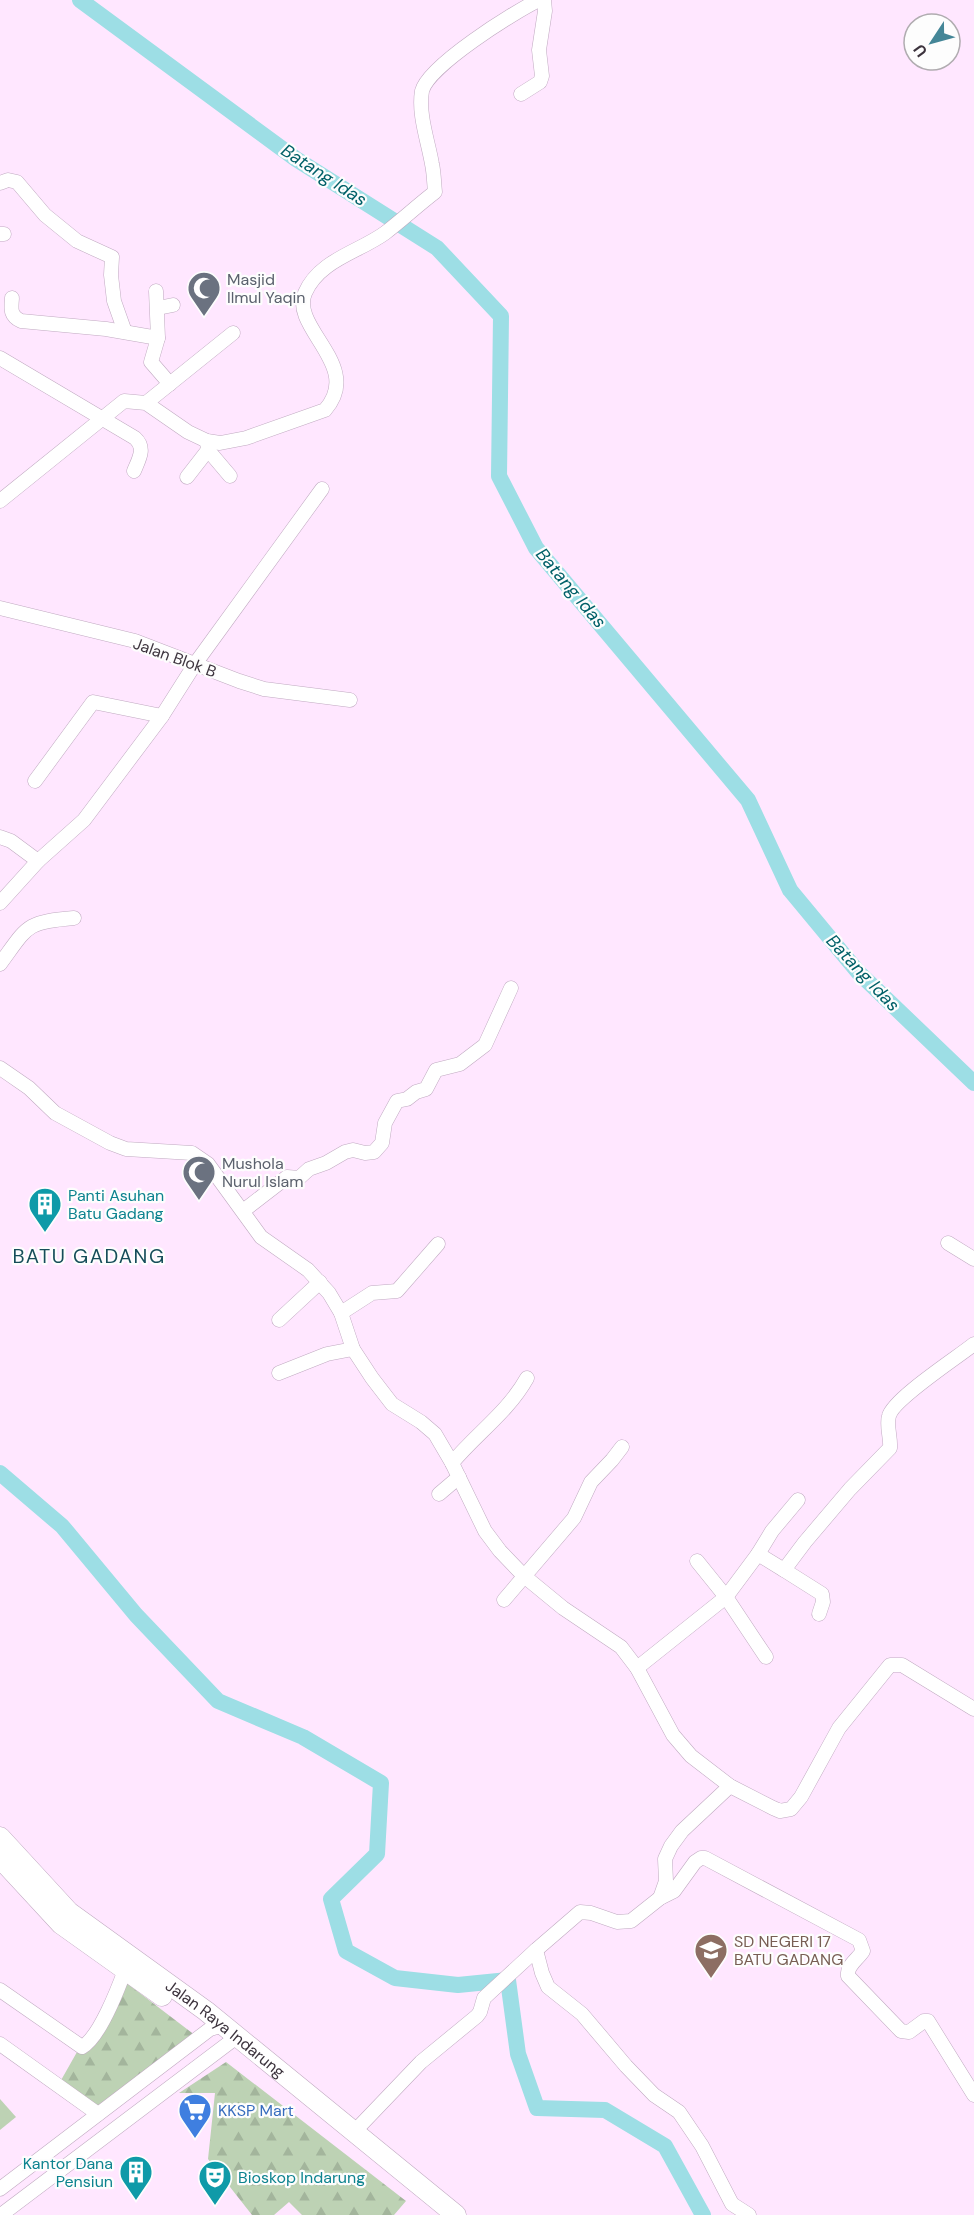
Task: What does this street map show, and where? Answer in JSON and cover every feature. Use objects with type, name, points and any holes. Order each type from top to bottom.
[{"type":"highway","name":"Jalan Raya Indarung","points":[[0,1837],[69,1912],[354,2132],[456,2215]]},
{"type":"highway","name":"Jalan Raya Indarung","points":[[0,1857],[61,1924],[122,1977],[225,2033],[439,2215]]},
{"type":"street","points":[[187,477],[208,445],[246,438],[325,410],[333,401],[337,384],[331,360],[304,309],[304,294],[314,278],[326,267],[390,229],[435,192],[426,136],[423,87],[430,77],[482,33],[538,0]]},
{"type":"street","points":[[521,94],[540,82],[543,76],[539,50],[545,11],[544,0]]},
{"type":"street","points":[[0,183],[8,180],[17,182],[45,215],[77,241],[112,256],[111,275],[114,301],[125,332]]},
{"type":"street","points":[[156,291],[158,338],[151,362],[170,384]]},
{"type":"street","points":[[12,298],[11,312],[21,321],[125,332],[158,338]]},
{"type":"street","points":[[158,308],[173,305]]},
{"type":"street","points":[[146,403],[233,333]]},
{"type":"street","points":[[0,358],[140,442],[141,454],[134,471]]},
{"type":"street","points":[[0,501],[124,401],[146,403],[208,445],[230,476]]},
{"type":"street","points":[[0,903],[38,861],[84,820],[162,716],[195,664],[322,489]]},
{"type":"street","name":"Jalan Blok B","points":[[0,608],[135,641],[264,688],[350,700]]},
{"type":"street","points":[[34,781],[93,702],[162,716]]},
{"type":"street","points":[[0,837],[11,841],[38,861]]},
{"type":"street","points":[[0,964],[22,934],[35,923],[44,920],[74,918]]},
{"type":"street","points":[[243,1211],[287,1177],[300,1178],[309,1169],[349,1151],[369,1154],[377,1150],[382,1143],[385,1123],[397,1101],[407,1099],[416,1092],[426,1089],[436,1070],[460,1064],[485,1045],[511,988]]},
{"type":"street","points":[[0,1068],[29,1088],[55,1113],[110,1143],[126,1149],[185,1152],[197,1155],[208,1164],[267,1242],[296,1260],[320,1282],[341,1313],[353,1349],[387,1399],[435,1434],[492,1542],[524,1576],[563,1608],[621,1647],[637,1668],[673,1735],[691,1756],[730,1786],[780,1811],[791,1809],[801,1797],[839,1728],[890,1665],[902,1665],[974,1709]]},
{"type":"street","points":[[341,1313],[372,1293],[397,1291],[438,1244]]},
{"type":"street","points":[[948,1244],[974,1259]]},
{"type":"street","points":[[279,1320],[320,1282]]},
{"type":"street","points":[[784,1570],[850,1489],[890,1448],[888,1417],[892,1410],[974,1344]]},
{"type":"street","points":[[279,1373],[327,1354],[353,1349]]},
{"type":"street","points":[[452,1463],[472,1439],[506,1408],[527,1378]]},
{"type":"street","points":[[504,1600],[574,1518],[591,1482],[622,1447]]},
{"type":"street","points":[[439,1494],[459,1478]]},
{"type":"street","points":[[637,1668],[726,1596],[758,1554],[772,1531],[798,1500]]},
{"type":"street","points":[[758,1554],[822,1594],[823,1602],[819,1614]]},
{"type":"street","points":[[697,1561],[726,1596],[766,1657]]},
{"type":"street","points":[[660,1898],[666,1881],[665,1859],[671,1846],[682,1831],[730,1786]]},
{"type":"street","points":[[354,2132],[421,2062],[477,2016],[481,2003],[490,1993],[580,1912],[626,1923],[638,1917],[660,1898],[675,1891],[695,1862],[702,1858],[855,1937],[862,1943],[863,1951],[849,1967],[848,1976],[901,2031],[909,2031],[924,2021],[928,2021],[974,2095]]},
{"type":"street","points":[[536,1950],[548,1987],[582,2014],[654,2095],[679,2112],[702,2146],[732,2204],[749,2215]]},
{"type":"street","points":[[0,1990],[82,2047],[104,2019],[122,1977]]},
{"type":"street","points":[[0,2189],[98,2114],[225,2033]]},
{"type":"street","points":[[2,2215],[65,2166],[225,2033]]},
{"type":"street","points":[[0,2044],[98,2114]]},
{"type":"street","points":[[51,2150],[65,2166]]},
{"type":"green space","points":[[124,1981],[200,2039],[102,2113],[60,2082],[77,2052],[86,2051]]},
{"type":"green space","points":[[226,2062],[406,2201],[394,2215],[302,2215],[289,2202],[274,2215],[252,2215],[208,2159],[215,2093],[179,2093]]},
{"type":"green space","points":[[0,2099],[16,2117],[0,2130]]},
{"type":"waterway","name":"Batang Idas","points":[[80,0],[296,159],[437,248],[501,316],[499,476],[536,548],[748,800],[790,890],[858,972],[974,1083]]},
{"type":"waterway","points":[[0,1473],[62,1526],[136,1615],[218,1701],[303,1737],[381,1783],[377,1854],[331,1899],[346,1951],[395,1978],[458,1985],[508,1980],[518,2054],[537,2108],[605,2110],[665,2146],[703,2215]]},
{"type":"place","name":"Masjid Ilmul Yaqin","points":[[204,317]]},
{"type":"place","name":"Mushola Nurul Islam","points":[[199,1201]]},
{"type":"place","name":"Panti Asuhan Batu Gadang","points":[[45,1233]]},
{"type":"place","name":"SD NEGERI 17 BATU GADANG","points":[[711,1979]]},
{"type":"place","name":"KKSP Mart","points":[[195,2139]]},
{"type":"place","name":"Kantor Dana Pensiun","points":[[136,2201]]},
{"type":"place","name":"Bioskop Indarung","points":[[215,2206]]},
{"type":"district","name":"BATU GADANG","points":[[89,1256]]}]
